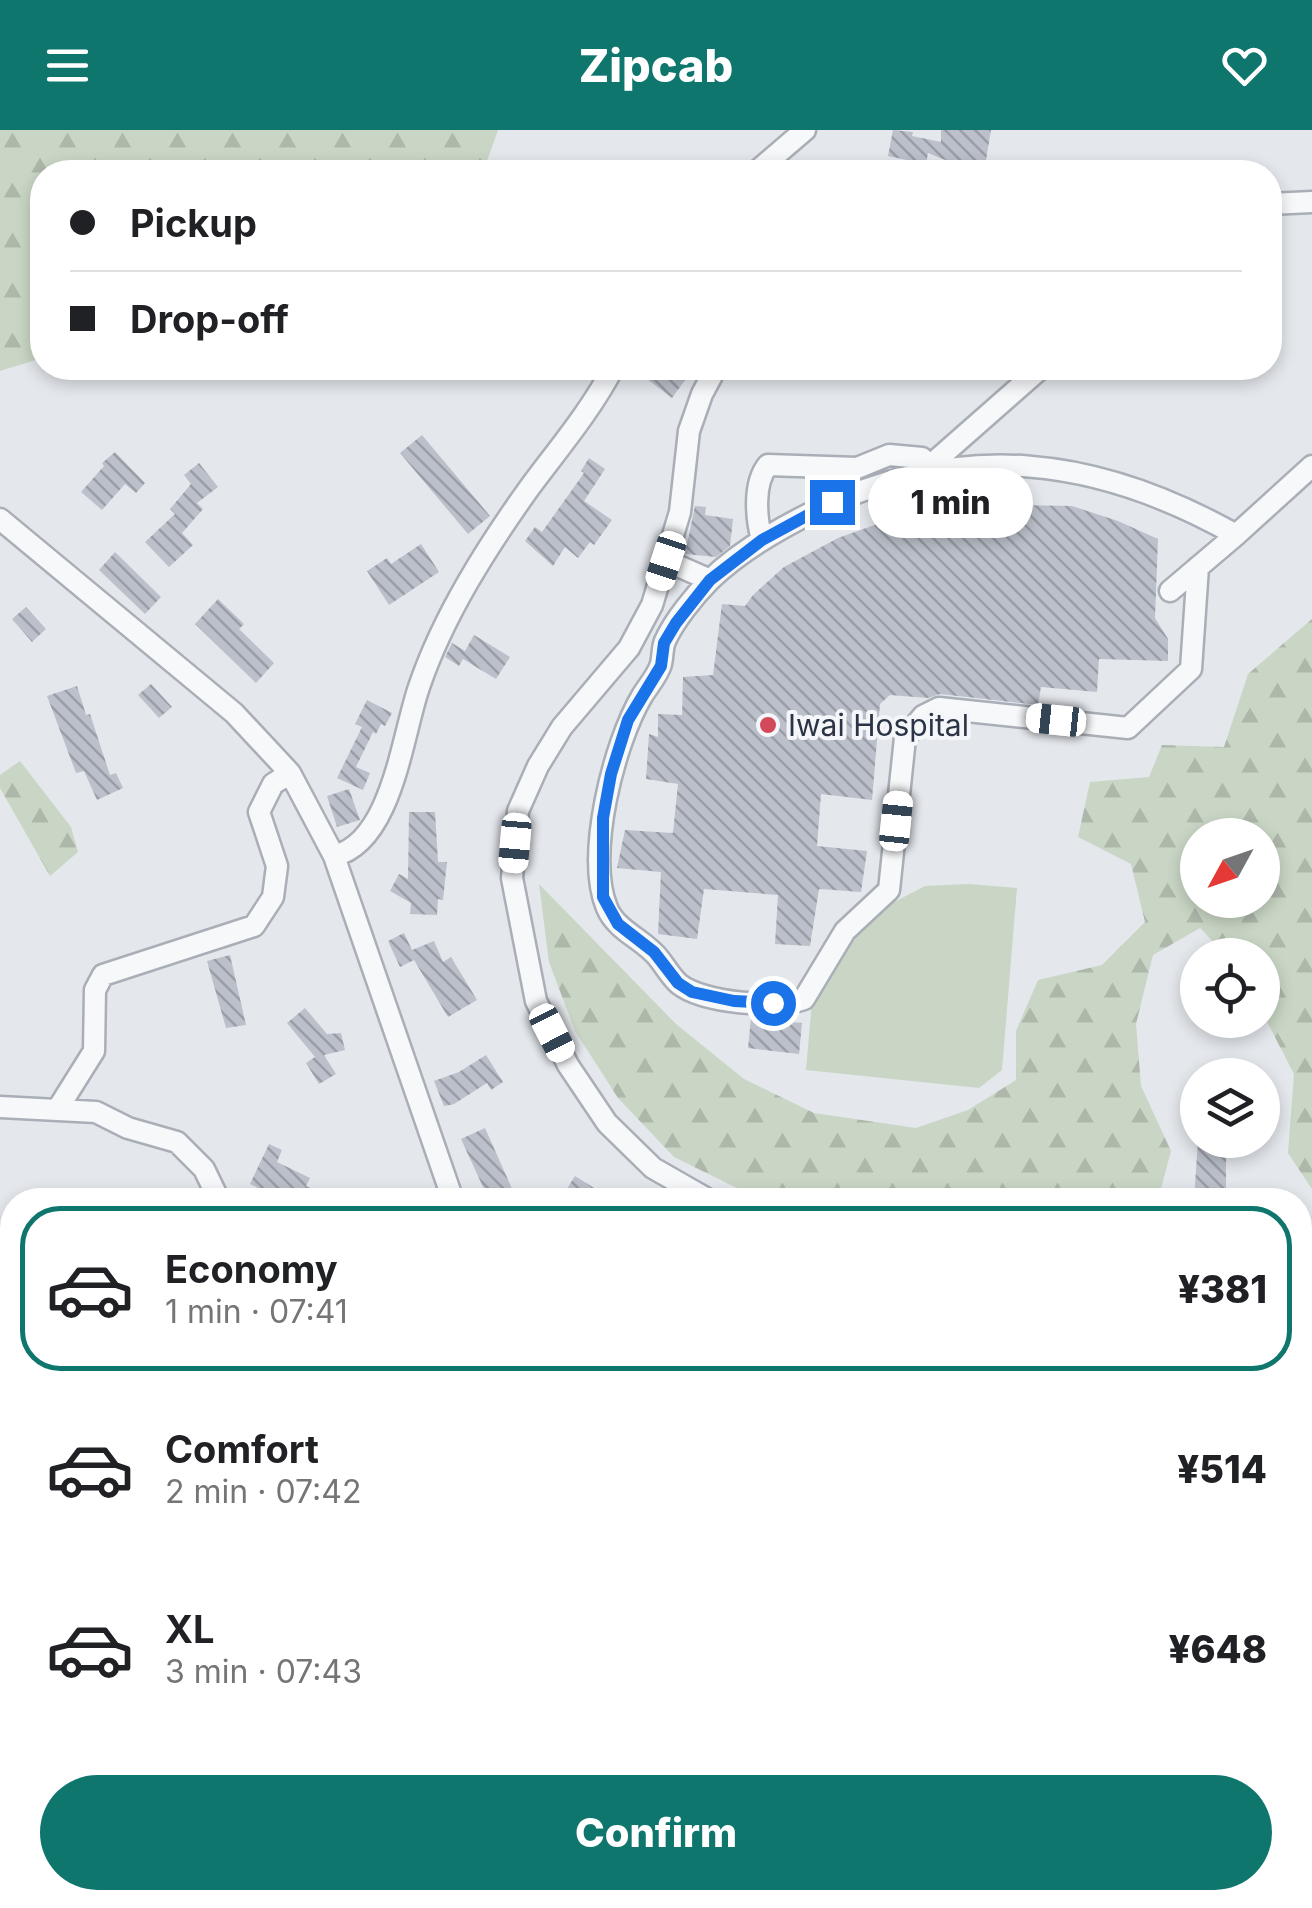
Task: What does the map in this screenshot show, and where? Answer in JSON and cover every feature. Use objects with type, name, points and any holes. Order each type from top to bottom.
[{"type":"street","points":[[770,160],[805,130]]},
{"type":"street","points":[[1282,203],[1312,202]]},
{"type":"street","points":[[334,856],[348,853],[370,834],[388,793],[420,684],[461,596],[527,492],[607,380]]},
{"type":"street","points":[[688,1188],[653,1168],[607,1123],[568,1065],[536,1001],[512,878],[518,810],[538,766],[562,727],[629,648],[652,605],[680,512],[689,431],[710,380]]},
{"type":"street","points":[[922,472],[1028,380]]},
{"type":"street","points":[[762,540],[758,510],[762,473],[768,465],[857,468],[889,455],[922,458],[922,472]]},
{"type":"street","points":[[1198,567],[1192,668],[1128,728],[939,708],[918,720],[906,738],[889,890],[845,931],[811,991],[794,1003],[734,1001],[692,992],[678,983],[654,952],[618,924],[603,897],[603,818],[611,774],[628,720],[661,666],[664,643],[676,623],[710,580],[762,540],[832,502],[922,472],[962,466],[1015,466],[1110,479],[1158,494],[1236,535]]},
{"type":"street","points":[[1170,591],[1312,466]]},
{"type":"street","points":[[3,524],[234,713],[290,773],[334,856],[449,1188]]},
{"type":"street","points":[[666,561],[710,580]]},
{"type":"street","points":[[57,1110],[94,1050],[95,990],[104,975],[254,926],[273,898],[277,866],[259,812],[274,784],[290,773]]},
{"type":"street","points":[[0,1107],[96,1112],[128,1128],[177,1142],[204,1170],[213,1188]]},
{"type":"green space","points":[[0,130],[498,130],[487,160],[30,160],[30,362],[0,371]]},
{"type":"green space","points":[[1312,619],[1312,1188],[1288,1153],[1294,1074],[1275,1038],[1280,1038],[1280,938],[1210,938],[1200,928],[1153,955],[1136,1024],[1141,1086],[1171,1151],[1161,1188],[737,1188],[674,1157],[618,1098],[575,1031],[549,962],[539,884],[676,1024],[744,1079],[814,1113],[916,1128],[968,1110],[1016,1080],[1016,1031],[1038,980],[1102,965],[1145,922],[1131,864],[1078,837],[1090,782],[1149,777],[1162,745],[1224,747],[1248,674]]},
{"type":"green space","points":[[20,761],[71,827],[78,852],[50,876],[0,788],[0,775]]},
{"type":"green space","points":[[925,886],[1017,888],[1002,1070],[979,1088],[806,1070],[812,1001],[841,949],[879,910]]},
{"type":"building","points":[[893,130],[941,142],[941,130],[991,130],[986,160],[945,160],[928,153],[927,160],[888,156]]},
{"type":"building","points":[[648,380],[685,380],[672,398]]},
{"type":"building","points":[[422,435],[490,516],[468,534],[400,453]]},
{"type":"building","points":[[115,452],[145,483],[136,493],[125,484],[102,510],[81,492]]},
{"type":"building","points":[[589,458],[605,469],[584,501],[612,520],[594,545],[590,542],[578,558],[565,547],[553,566],[525,541],[535,527],[542,532],[584,473],[581,471]]},
{"type":"building","points":[[199,463],[218,487],[197,503],[203,509],[182,533],[193,545],[169,567],[145,542],[175,514],[170,509],[191,484],[184,475]]},
{"type":"building","name":"Iwai Hospital","points":[[959,504],[1072,506],[1158,539],[1155,618],[1168,639],[1168,661],[1099,659],[1097,692],[1041,687],[1038,705],[940,694],[928,698],[890,695],[880,704],[872,800],[821,794],[817,846],[867,851],[861,892],[819,889],[810,946],[775,944],[778,895],[704,889],[697,939],[658,934],[661,872],[617,868],[625,830],[673,833],[678,784],[646,779],[649,734],[658,737],[658,714],[682,715],[683,677],[713,675],[722,604],[745,606],[784,567],[838,538],[883,522]]},
{"type":"building","points":[[695,506],[706,507],[705,515],[733,519],[730,546],[716,557],[685,554]]},
{"type":"building","points":[[421,544],[439,572],[389,605],[367,571],[387,558],[391,564]]},
{"type":"building","points":[[115,552],[161,597],[145,614],[99,570]]},
{"type":"building","points":[[218,599],[244,624],[239,629],[274,663],[256,683],[195,624]]},
{"type":"building","points":[[26,607],[46,629],[32,642],[12,619]]},
{"type":"building","points":[[474,635],[510,657],[496,679],[463,659],[459,666],[445,657],[452,643],[465,651]]},
{"type":"building","points":[[151,684],[172,707],[159,718],[138,695]]},
{"type":"building","points":[[77,686],[110,775],[116,773],[123,788],[97,800],[84,771],[76,773],[47,696]]},
{"type":"building","points":[[367,700],[392,713],[385,726],[381,724],[376,734],[373,732],[356,767],[370,773],[363,790],[337,778],[362,727],[355,724]]},
{"type":"building","points":[[349,789],[360,820],[337,827],[327,796]]},
{"type":"building","points":[[409,812],[435,812],[438,862],[447,862],[443,900],[438,899],[437,915],[410,914],[411,903],[390,891],[399,874],[408,879]]},
{"type":"building","points":[[404,933],[412,950],[434,941],[443,962],[451,957],[477,1000],[448,1017],[414,960],[400,967],[388,941]]},
{"type":"building","points":[[230,955],[246,1025],[226,1028],[207,961]]},
{"type":"building","points":[[305,1008],[327,1034],[341,1033],[345,1050],[324,1055],[336,1074],[319,1084],[306,1063],[315,1057],[287,1023]]},
{"type":"building","points":[[751,1018],[802,1023],[799,1054],[748,1048]]},
{"type":"building","points":[[486,1055],[503,1082],[491,1090],[487,1083],[444,1106],[434,1081],[459,1072]]},
{"type":"building","points":[[485,1128],[512,1188],[483,1188],[461,1139]]},
{"type":"building","points":[[269,1144],[282,1150],[277,1162],[310,1178],[306,1186],[310,1188],[258,1188],[250,1184]]},
{"type":"building","points":[[1197,1158],[1226,1158],[1226,1188],[1195,1188]]},
{"type":"building","points":[[575,1176],[594,1188],[568,1188]]},
{"type":"place","name":"Iwai Hospital","points":[[768,725]]},
{"type":"route","points":[[773,1003],[710,998],[692,992],[678,983],[654,952],[618,924],[603,897],[603,818],[611,774],[628,720],[661,666],[664,643],[676,623],[710,580],[762,540],[832,502]]}]
